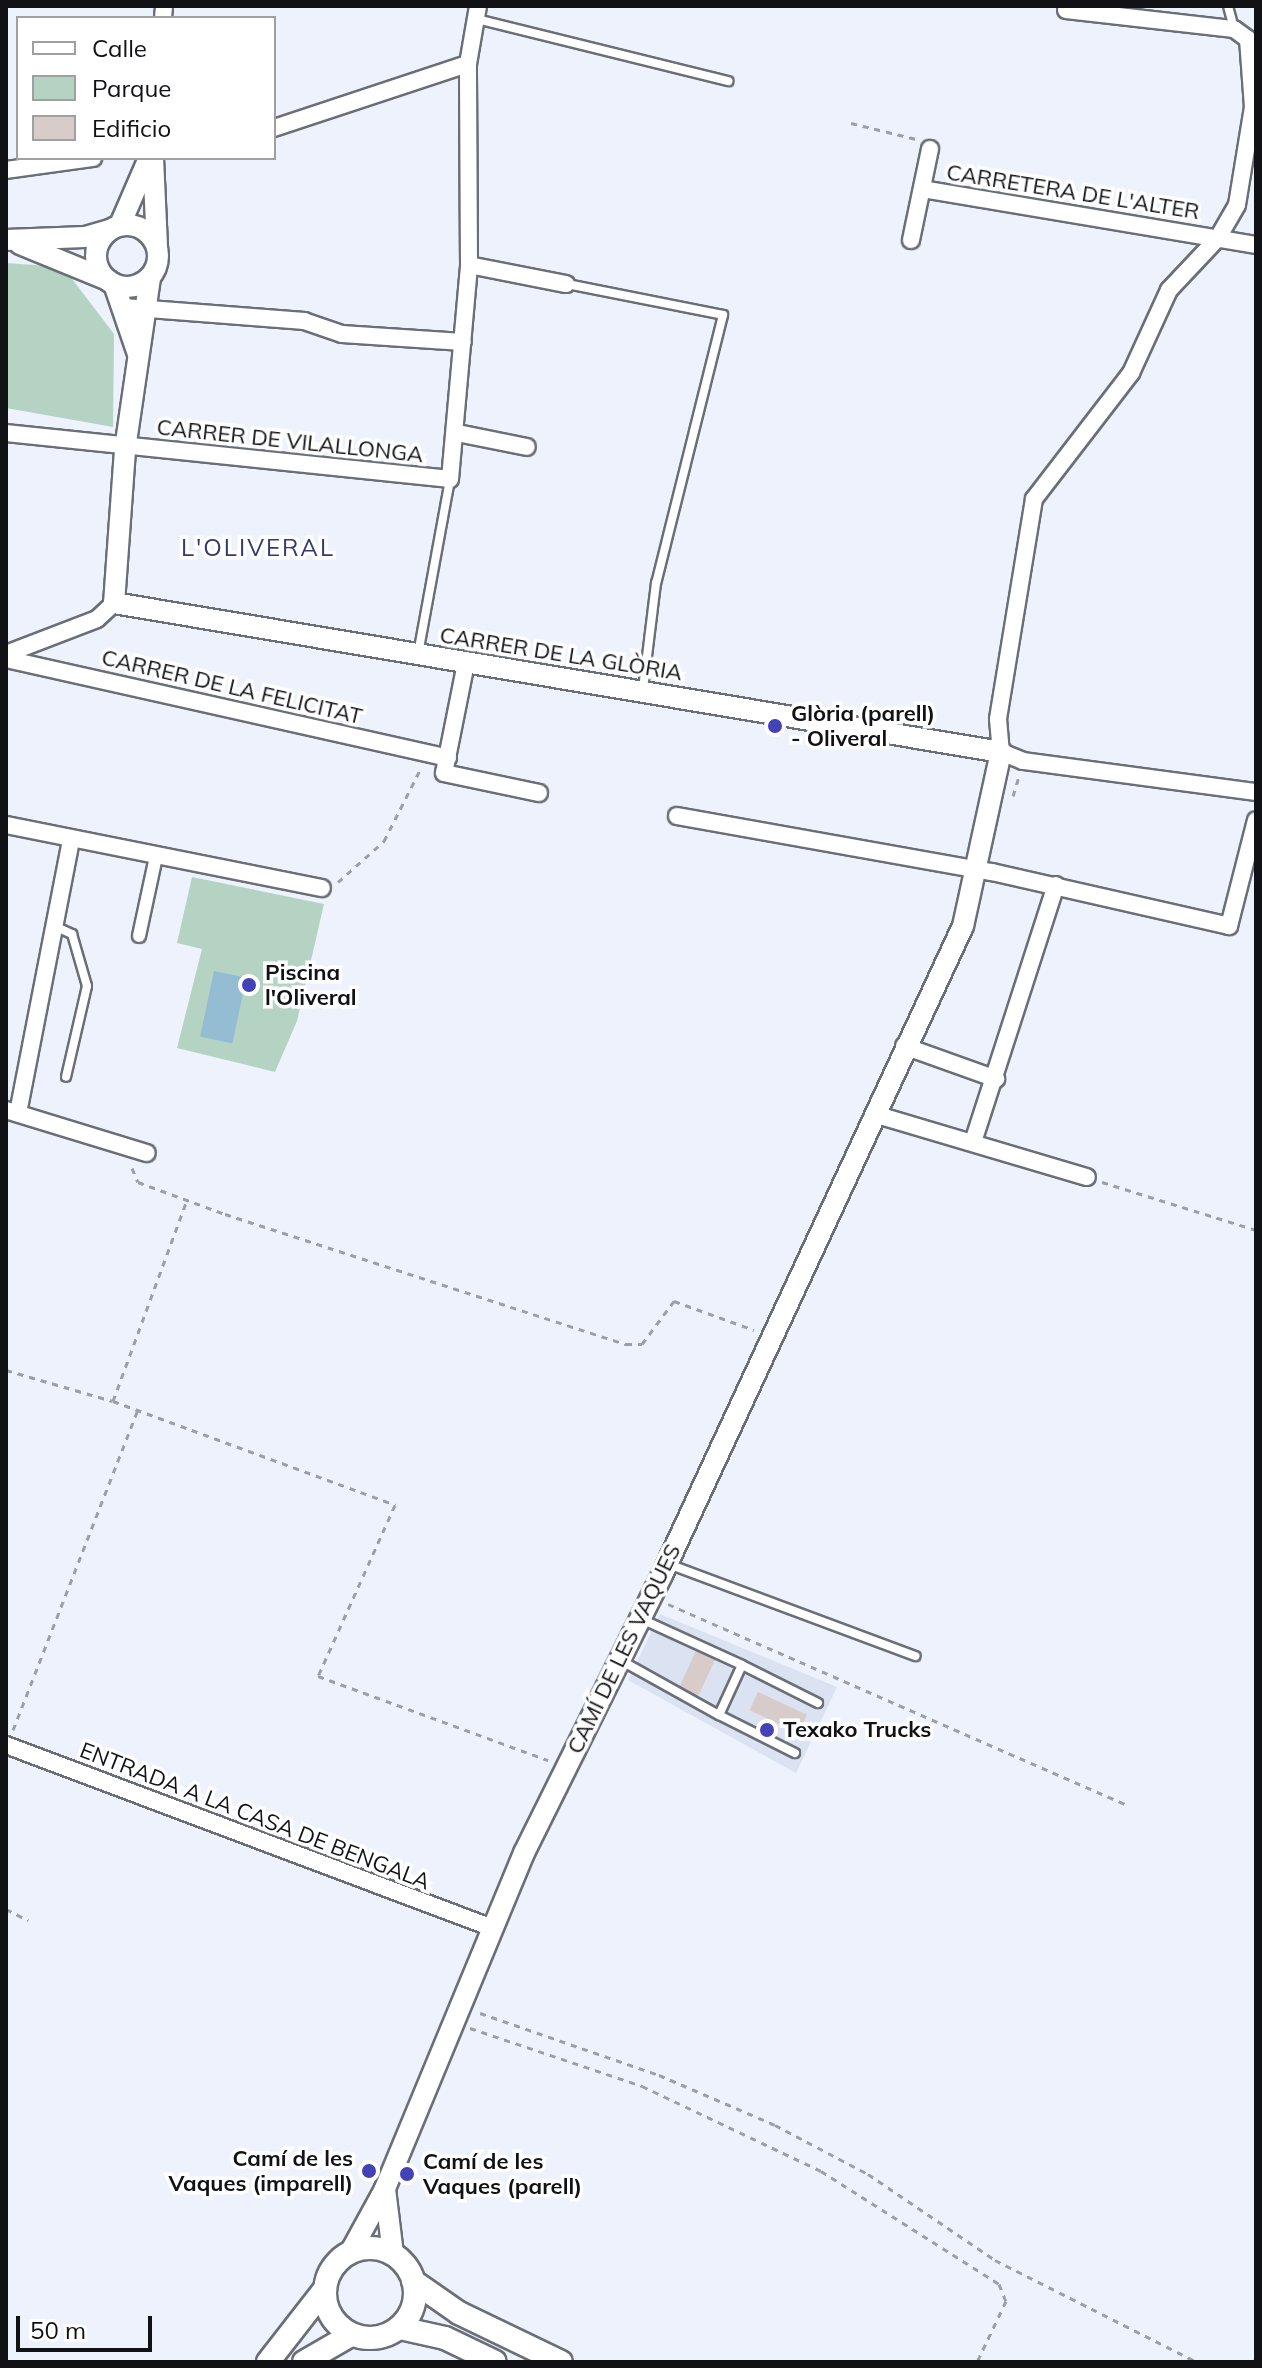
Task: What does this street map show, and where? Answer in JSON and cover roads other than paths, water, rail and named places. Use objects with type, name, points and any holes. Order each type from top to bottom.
[{"type":"main road","points":[[268,2362],[324,2290],[328,2274],[351,2251],[393,2254],[413,2281],[459,2313],[561,2362]]},
{"type":"main road","points":[[304,2362],[351,2335],[383,2337],[400,2328],[415,2298],[413,2281]]},
{"type":"main road","points":[[324,2290],[334,2321],[351,2335]]},
{"type":"main road","points":[[400,2328],[445,2338],[495,2362]]},
{"type":"street","points":[[1066,10],[1234,29]]},
{"type":"street","points":[[450,479],[457,433],[469,265],[468,64],[477,12]]},
{"type":"street","name":"CARRETERA DE L'ALTER","points":[[1001,752],[998,719],[1034,499],[1131,373],[1169,290],[1217,239],[1237,205],[1253,107],[1248,39],[1234,29]]},
{"type":"street","points":[[276,127],[468,64]]},
{"type":"street","name":"CARRETERA DE L'ALTER","points":[[911,240],[930,149]]},
{"type":"street","points":[[6,170],[78,160]]},
{"type":"street","points":[[138,354],[123,307],[96,249],[114,227],[150,160]]},
{"type":"street","points":[[6,657],[97,619],[114,603],[125,450],[138,354],[154,308],[150,278],[157,245],[151,160]]},
{"type":"street","name":"CARRETERA DE L'ALTER","points":[[922,189],[1256,245]]},
{"type":"street","points":[[9,240],[114,227],[142,228],[157,245]]},
{"type":"street","points":[[9,240],[111,282],[130,287],[150,278]]},
{"type":"street","points":[[469,265],[566,284]]},
{"type":"street","points":[[123,307],[304,321],[342,334],[463,342]]},
{"type":"street","name":"CARRER DE VILALLONGA","points":[[6,433],[125,450],[165,446],[450,479]]},
{"type":"street","points":[[457,433],[527,447]]},
{"type":"street","name":"CARRER DE LA GLÒRIA","points":[[114,603],[1001,752]]},
{"type":"street","name":"CARRER DE LA FELICITAT","points":[[6,657],[427,753],[446,766],[539,793]]},
{"type":"street","points":[[446,766],[466,663]]},
{"type":"street","points":[[1001,752],[1023,761],[1256,792]]},
{"type":"street","name":"CAMÍ DE LES VAQUES","points":[[351,2251],[385,2189],[490,1927],[667,1564],[769,1335],[963,926],[979,871],[1001,752]]},
{"type":"street","points":[[677,816],[1056,885],[1229,926],[1256,820]]},
{"type":"street","points":[[6,825],[322,888]]},
{"type":"street","points":[[71,840],[12,1112],[147,1153]]},
{"type":"street","points":[[139,936],[156,857]]},
{"type":"street","points":[[973,1142],[996,1079],[1056,885]]},
{"type":"street","points":[[904,1046],[996,1079]]},
{"type":"street","points":[[874,1114],[1087,1177]]},
{"type":"street","name":"ENTRADA A LA CASA DE BENGALA","points":[[7,1745],[490,1927]]},
{"type":"street","name":"CAMÍ DE LES VAQUES","points":[[385,2189],[393,2254]]},
{"type":"lane","name":"CARRETERA DE L'ALTER","points":[[1228,6],[1234,29]]},
{"type":"lane","points":[[477,12],[728,81]]},
{"type":"lane","points":[[566,284],[723,315],[656,583],[643,692]]},
{"type":"lane","points":[[417,655],[450,479]]},
{"type":"lane","points":[[54,925],[72,934],[87,986],[66,1077]]},
{"type":"lane","points":[[667,1564],[775,1609],[915,1656]]},
{"type":"lane","points":[[640,1618],[818,1703]]},
{"type":"lane","points":[[620,1660],[795,1753]]},
{"type":"lane","points":[[719,1715],[742,1665]]},
{"type":"water","points":[[214,971],[246,978],[232,1043],[200,1037]]},
{"type":"place","name":"Glòria (parell) - Oliveral","points":[[775,726]]},
{"type":"place","name":"Piscina l'Oliveral","points":[[249,985]]},
{"type":"place","name":"Texako Trucks","points":[[767,1730]]},
{"type":"place","name":"Camí de les Vaques (imparell)","points":[[369,2171]]},
{"type":"place","name":"Camí de les Vaques (parell)","points":[[407,2174]]},
{"type":"district","name":"L'OLIVERAL","points":[[258,548]]}]
